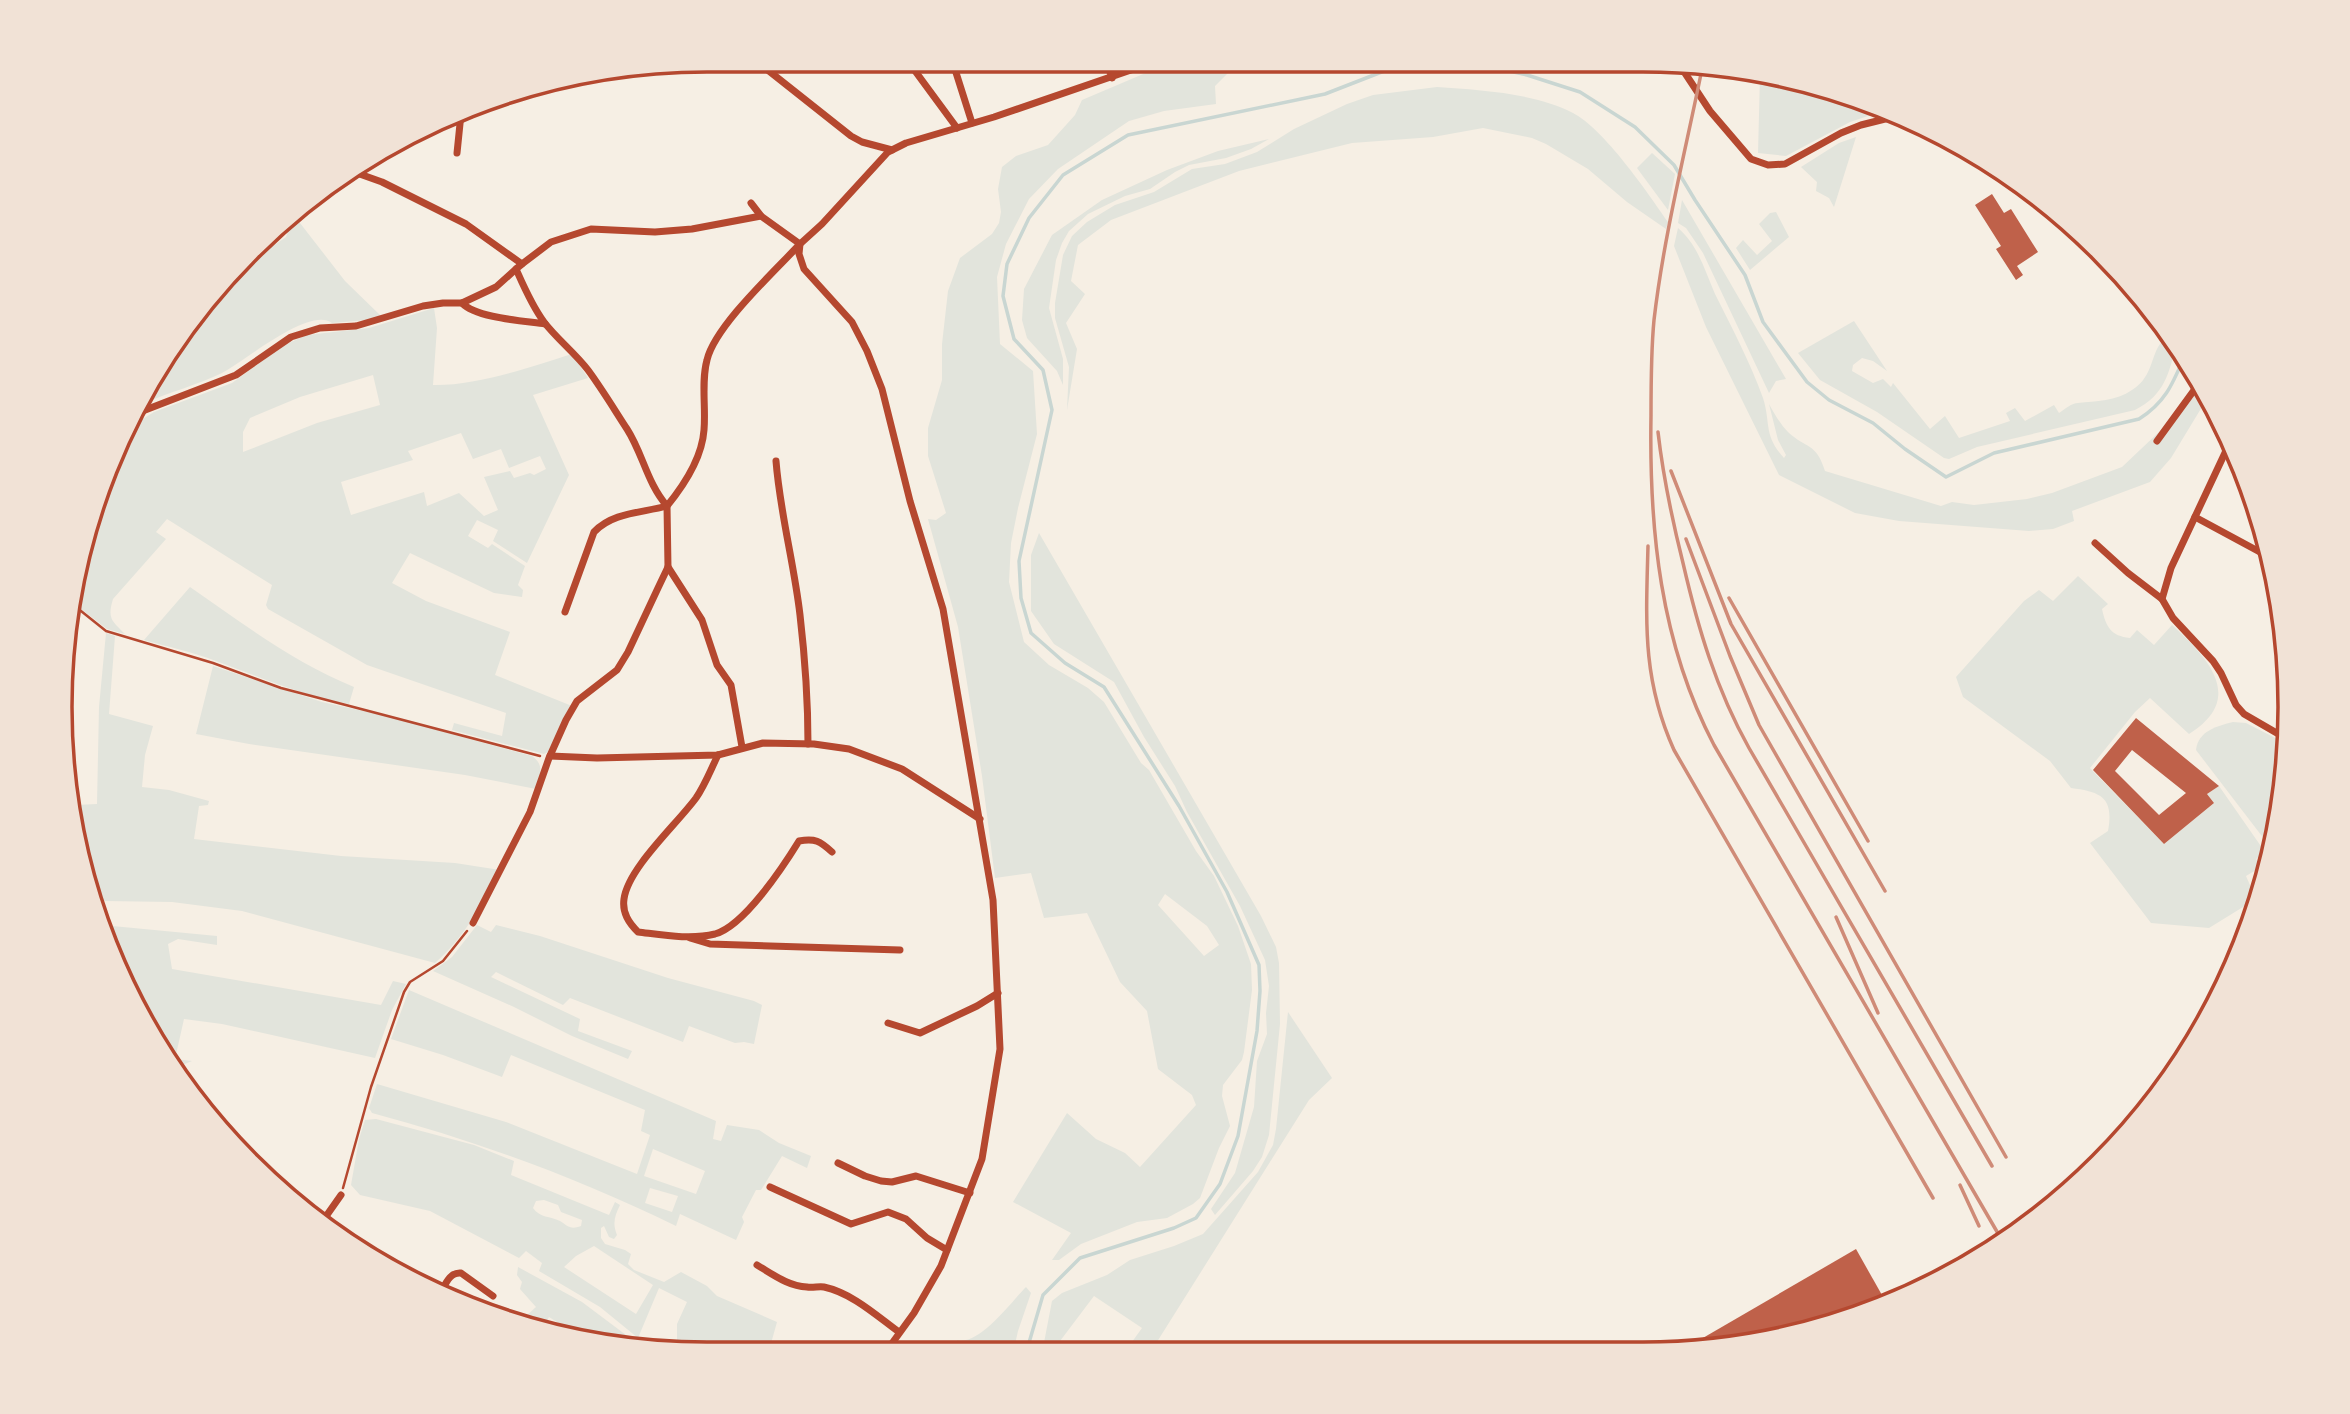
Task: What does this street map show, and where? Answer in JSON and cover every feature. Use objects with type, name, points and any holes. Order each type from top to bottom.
[{"type":"street","points":[[770,72],[851,136],[892,150]]},
{"type":"street","points":[[916,72],[957,128]]},
{"type":"street","points":[[956,72],[972,124]]},
{"type":"street","points":[[1110,72],[1112,78]]},
{"type":"street","points":[[565,612],[594,532],[603,522],[614,517],[667,506],[688,477],[699,454],[704,431],[707,360],[714,344],[738,310],[892,150],[906,143],[1128,72]]},
{"type":"street","points":[[1684,73],[1710,111],[1751,159],[1768,165],[1786,164],[1842,133],[1884,119]]},
{"type":"street","points":[[457,153],[460,122]]},
{"type":"street","points":[[361,174],[382,181],[466,224],[519,267],[529,297],[545,324],[588,370],[630,433],[653,487],[667,506],[668,566],[628,652],[617,670],[578,701],[549,757],[530,812],[473,923]]},
{"type":"street","points":[[751,203],[761,216],[800,244]]},
{"type":"street","points":[[146,410],[229,378],[281,343],[309,330],[356,326],[423,306],[462,303],[496,287],[551,242],[591,229],[655,232],[692,229],[761,216]]},
{"type":"street","points":[[800,244],[799,254],[804,269],[852,322],[882,388],[910,501],[943,609],[993,900],[999,1059],[982,1158],[937,1275],[892,1342]]},
{"type":"street","points":[[462,303],[479,312],[545,324]]},
{"type":"street","points":[[2157,441],[2194,390]]},
{"type":"street","points":[[2162,600],[2171,568],[2225,453]]},
{"type":"street","points":[[776,461],[783,527],[800,613],[808,706],[807,744]]},
{"type":"street","points":[[2195,517],[2259,551]]},
{"type":"street","points":[[2095,543],[2162,600],[2173,618],[2217,667],[2236,705],[2251,719],[2277,734]]},
{"type":"street","points":[[668,566],[702,620],[717,665],[731,685],[743,747]]},
{"type":"street","points":[[549,757],[718,755],[763,743],[849,749],[902,769],[980,819]]},
{"type":"street","points":[[718,755],[697,796],[641,865],[624,897],[624,910],[629,923],[638,932],[686,937],[710,944],[900,950]]},
{"type":"street","points":[[686,937],[716,934],[735,922],[759,898],[799,841],[813,839],[832,852]]},
{"type":"street","points":[[888,1023],[920,1033],[998,993]]},
{"type":"street","points":[[838,1163],[881,1181],[892,1182],[916,1176],[970,1193]]},
{"type":"street","points":[[770,1187],[851,1224],[888,1212],[906,1219],[947,1250]]},
{"type":"street","points":[[327,1216],[341,1195]]},
{"type":"street","points":[[758,1265],[788,1283],[822,1287],[842,1294],[867,1308],[899,1332]]},
{"type":"street","points":[[445,1285],[451,1275],[461,1273],[493,1296]]},
{"type":"path","points":[[79,610],[106,631],[213,663],[281,688],[549,757]]},
{"type":"path","points":[[341,1195],[371,1087],[404,992],[410,982],[443,961],[473,923]]},
{"type":"shaded area","points":[[1148,72],[1229,72],[1215,86],[1216,104],[1164,111],[1129,121],[1058,169],[1029,199],[1006,244],[997,277],[1000,344],[1033,371],[1037,434],[1011,543],[1009,582],[1024,642],[1049,665],[1088,688],[1104,702],[1214,876],[1238,926],[1251,964],[1252,990],[1242,1060],[1223,1085],[1222,1096],[1230,1126],[1200,1198],[1167,1218],[1137,1222],[1081,1244],[1059,1260],[1052,1260],[1071,1233],[1013,1202],[1067,1113],[1096,1139],[1125,1153],[1140,1167],[1196,1105],[1192,1095],[1158,1069],[1147,1011],[1120,982],[1087,913],[1044,918],[1031,873],[995,878],[958,627],[928,519],[936,520],[946,513],[928,456],[928,428],[942,380],[942,344],[948,291],[960,258],[992,234],[999,223],[1001,212],[998,189],[1002,167],[1016,156],[1048,145],[1075,115],[1082,100]],"holes":[[[1165,894],[1207,926],[1219,945],[1204,956],[1158,905]]]},
{"type":"shaded area","points":[[1760,83],[1807,93],[1872,115],[1850,122],[1786,156],[1758,153]]},
{"type":"shaded area","points":[[1437,87],[1525,97],[1573,113],[1598,133],[1625,163],[1668,222],[1666,229],[1627,202],[1588,169],[1546,144],[1532,138],[1483,128],[1433,137],[1352,143],[1239,171],[1111,220],[1078,245],[1071,281],[1085,294],[1066,323],[1077,349],[1067,410],[1069,367],[1055,318],[1055,303],[1063,255],[1072,236],[1087,222],[1115,205],[1154,192],[1192,169],[1225,164],[1257,152],[1294,129],[1347,104],[1373,95]]},
{"type":"shaded area","points":[[1856,137],[1834,207],[1829,198],[1816,191],[1817,182],[1801,167],[1839,143]]},
{"type":"shaded area","points":[[1269,139],[1226,158],[1189,165],[1150,189],[1125,196],[1088,214],[1069,231],[1056,260],[1049,308],[1063,359],[1063,385],[1057,371],[1027,338],[1022,320],[1024,289],[1052,235],[1102,200],[1167,170],[1218,151]]},
{"type":"shaded area","points":[[1652,153],[1675,174],[1668,210],[1637,168]]},
{"type":"shaded area","points":[[1682,200],[1786,379],[1776,381],[1769,393],[1703,253],[1686,228],[1678,223]]},
{"type":"shaded area","points":[[1776,212],[1789,237],[1750,270],[1736,248],[1743,240],[1757,255],[1772,241],[1759,224],[1770,213]]},
{"type":"shaded area","points":[[298,221],[345,281],[381,316],[332,323],[322,320],[308,322],[293,328],[222,373],[151,401],[203,320],[229,288],[272,245],[286,237]]},
{"type":"shaded area","points":[[1678,228],[1696,250],[1747,358],[1763,398],[1770,436],[1777,450],[1784,458],[1786,455],[1778,440],[1769,404],[1788,432],[1814,450],[1825,471],[1941,506],[1952,502],[1974,505],[2027,499],[2052,493],[2122,467],[2160,431],[2193,389],[2202,406],[2171,458],[2150,482],[2072,511],[2074,521],[2053,529],[2029,531],[1899,521],[1855,513],[1779,475],[1706,327],[1674,246]]},
{"type":"shaded area","points":[[434,308],[437,328],[433,385],[485,379],[572,354],[588,378],[533,395],[569,475],[527,563],[493,541],[498,530],[477,520],[468,536],[488,548],[492,544],[525,566],[518,585],[523,590],[522,597],[494,593],[410,553],[392,583],[426,601],[510,632],[495,675],[572,706],[548,752],[544,754],[452,730],[454,723],[502,736],[506,713],[367,665],[268,609],[266,605],[272,585],[167,519],[156,532],[166,539],[113,599],[112,619],[125,634],[107,629],[80,608],[93,543],[105,503],[140,421],[154,412],[232,383],[284,345],[307,335],[369,328]],"holes":[[[373,375],[380,405],[317,423],[243,452],[243,432],[250,418],[300,397]],[[461,433],[473,459],[501,449],[509,468],[540,456],[546,469],[534,475],[530,473],[514,478],[510,471],[484,477],[498,510],[484,516],[459,493],[427,506],[424,492],[351,515],[341,482],[413,460],[408,451]]]},
{"type":"shaded area","points":[[1854,321],[1887,371],[1873,361],[1862,358],[1853,365],[1852,371],[1873,383],[1883,379],[1891,387],[1893,383],[1930,429],[1945,416],[1959,438],[2010,421],[2006,413],[2015,408],[2025,421],[2054,405],[2059,413],[2076,403],[2106,400],[2132,390],[2145,378],[2162,342],[2173,357],[2168,373],[2153,397],[2135,410],[1977,447],[1949,459],[1877,412],[1820,380],[1798,353]]},
{"type":"shaded area","points":[[1039,533],[1261,916],[1276,947],[1279,963],[1280,1024],[1269,1135],[1262,1157],[1253,1171],[1215,1215],[1211,1209],[1235,1173],[1254,1107],[1257,1061],[1267,1034],[1269,986],[1265,960],[1240,906],[1175,786],[1114,682],[1054,644],[1031,611],[1031,555]]},
{"type":"shaded area","points":[[2078,576],[2108,604],[2102,609],[2105,621],[2114,633],[2130,638],[2137,630],[2154,645],[2172,625],[2198,650],[2215,678],[2218,692],[2216,706],[2206,720],[2189,734],[2150,698],[2135,712],[2090,768],[2164,844],[2214,803],[2207,794],[2219,786],[2262,848],[2260,856],[2256,859],[2257,869],[2246,876],[2252,889],[2247,905],[2209,928],[2151,923],[2090,843],[2108,831],[2109,811],[2103,799],[2091,792],[2071,788],[2050,761],[1963,697],[1956,677],[2024,601],[2039,590],[2053,601]]},
{"type":"shaded area","points":[[190,587],[290,655],[354,687],[349,704],[298,691],[207,658],[144,640]]},
{"type":"shaded area","points":[[106,633],[115,636],[109,714],[153,726],[145,755],[142,787],[169,790],[209,801],[208,805],[199,806],[194,839],[341,856],[455,863],[500,870],[464,931],[435,963],[242,911],[172,902],[104,901],[104,906],[93,871],[80,805],[97,804],[99,707]]},
{"type":"shaded area","points":[[213,666],[322,702],[386,716],[532,756],[540,767],[536,789],[465,775],[196,734]]},
{"type":"shaded area","points":[[2233,722],[2246,723],[2277,739],[2273,790],[2264,839],[2196,750],[2200,738],[2215,728]]},
{"type":"shaded area","points":[[477,925],[491,932],[496,925],[540,936],[668,978],[754,1001],[762,1005],[754,1044],[735,1043],[689,1026],[683,1042],[570,998],[563,1005],[496,972],[491,977],[580,1019],[578,1031],[632,1051],[628,1059],[572,1036],[433,971],[452,957]]},
{"type":"shaded area","points":[[111,926],[217,936],[217,945],[178,939],[168,944],[172,969],[381,1005],[393,981],[406,984],[392,1010],[375,1058],[222,1024],[184,1019],[176,1055],[137,988]]},
{"type":"shaded area","points":[[409,990],[716,1121],[713,1139],[721,1141],[727,1125],[759,1130],[779,1143],[811,1156],[807,1168],[782,1156],[761,1190],[756,1190],[742,1217],[744,1222],[736,1240],[680,1214],[676,1226],[527,1162],[372,1113],[369,1108],[377,1084],[506,1122],[637,1174],[650,1135],[641,1131],[645,1110],[511,1055],[502,1077],[391,1039]],"holes":[[[653,1149],[705,1171],[696,1194],[644,1176]],[[650,1188],[678,1196],[672,1212],[645,1203]]]},
{"type":"shaded area","points":[[1288,1012],[1332,1078],[1309,1100],[1157,1342],[1132,1342],[1142,1328],[1094,1296],[1059,1342],[1044,1342],[1052,1301],[1062,1293],[1107,1275],[1130,1260],[1203,1234],[1258,1172],[1273,1145]]},
{"type":"shaded area","points":[[179,1059],[192,1061],[182,1065]]},
{"type":"shaded area","points":[[376,1119],[474,1145],[514,1161],[511,1175],[609,1215],[615,1202],[620,1205],[615,1219],[617,1235],[614,1239],[609,1237],[604,1226],[601,1228],[601,1238],[605,1244],[631,1254],[628,1264],[634,1270],[664,1282],[681,1272],[707,1286],[717,1296],[777,1322],[771,1342],[677,1341],[677,1324],[687,1302],[659,1288],[638,1338],[600,1307],[539,1271],[542,1263],[526,1251],[519,1258],[430,1211],[360,1195],[351,1185],[365,1120]],"holes":[[[544,1200],[558,1205],[561,1212],[582,1220],[581,1226],[569,1227],[539,1214],[533,1208],[536,1201]],[[594,1246],[653,1285],[636,1314],[564,1267],[576,1256]]]},
{"type":"shaded area","points":[[518,1267],[582,1302],[629,1338],[562,1325],[549,1317],[546,1322],[526,1316],[536,1307],[520,1289],[522,1282],[517,1275]]},
{"type":"shaded area","points":[[1026,1287],[1031,1293],[1016,1342],[957,1342],[985,1330]]},
{"type":"building","points":[[1992,194],[2004,213],[2011,209],[2038,252],[2017,266],[2023,275],[2016,280],[1996,249],[2001,246],[1975,205]]},
{"type":"building","points":[[2136,718],[2219,786],[2207,794],[2214,803],[2164,844],[2093,770]],"holes":[[[2132,750],[2186,793],[2159,815],[2115,771]]]},
{"type":"building","points":[[1856,1249],[1882,1295],[1807,1321],[1700,1340]]},
{"type":"waterway","points":[[1029,1342],[1043,1295],[1080,1258],[1174,1228],[1196,1218],[1220,1184],[1238,1136],[1257,1031],[1260,991],[1259,965],[1227,892],[1179,806],[1104,687],[1065,663],[1031,633],[1021,598],[1019,561],[1052,410],[1043,370],[1014,339],[1003,296],[1007,264],[1029,218],[1063,175],[1128,135],[1325,94],[1382,72]]},
{"type":"waterway","points":[[1513,72],[1580,92],[1635,127],[1674,165],[1745,275],[1763,322],[1807,382],[1829,400],[1873,423],[1946,477],[1994,453],[2139,419],[2162,399],[2179,367]]},
{"type":"railway","points":[[1701,75],[1663,256],[1652,343],[1652,500],[1670,625],[1681,666],[1714,745],[1998,1234]]},
{"type":"railway","points":[[1658,432],[1668,498],[1689,587],[1709,658],[1737,726],[1992,1166]]},
{"type":"railway","points":[[1671,471],[1731,624],[1885,891]]},
{"type":"railway","points":[[1686,539],[1759,725],[2006,1157]]},
{"type":"railway","points":[[1648,546],[1647,625],[1651,674],[1656,699],[1674,750],[1933,1198]]},
{"type":"railway","points":[[1729,598],[1868,841]]},
{"type":"railway","points":[[1836,917],[1878,1013]]},
{"type":"railway","points":[[1960,1185],[1979,1226]]}]
